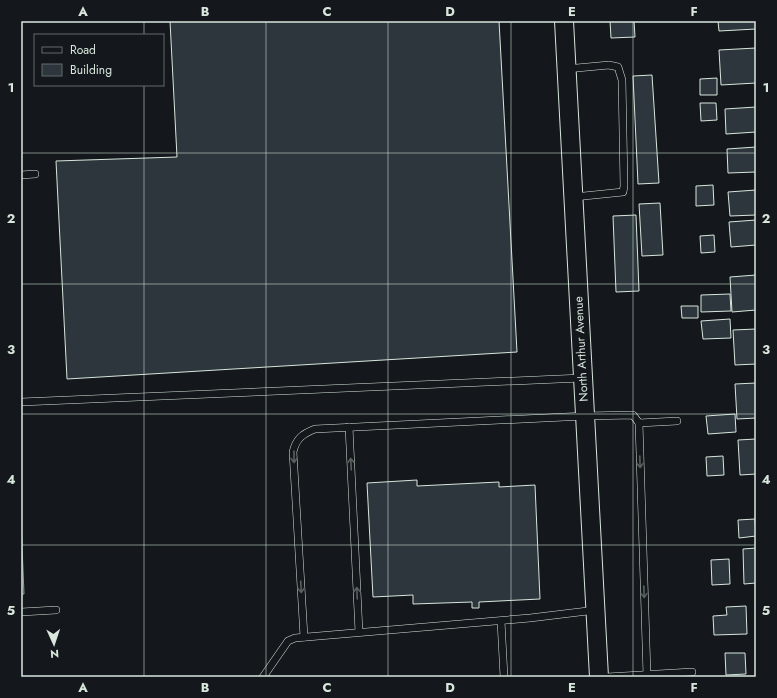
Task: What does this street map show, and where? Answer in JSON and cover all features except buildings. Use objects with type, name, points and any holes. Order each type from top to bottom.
[{"type":"street","name":"North Arthur Avenue","points":[[564,21],[599,677]]},
{"type":"lane","points":[[566,69],[609,66],[618,67],[622,80],[623,192],[573,197]]},
{"type":"lane","points":[[21,175],[34,174]]},
{"type":"lane","points":[[21,402],[582,378]]},
{"type":"lane","points":[[304,637],[293,452],[295,443],[303,434],[315,429],[349,427],[633,415],[639,423],[647,675]]},
{"type":"lane","points":[[639,423],[677,421]]},
{"type":"lane","points":[[349,427],[360,632]]},
{"type":"lane","points":[[21,612],[56,610]]},
{"type":"lane","points":[[263,677],[288,641],[295,638],[596,610]]},
{"type":"lane","points":[[501,620],[504,677]]},
{"type":"lane","points":[[607,677],[692,672]]},
{"type":"shaded area","points":[[21,522],[24,594],[21,594]]}]
